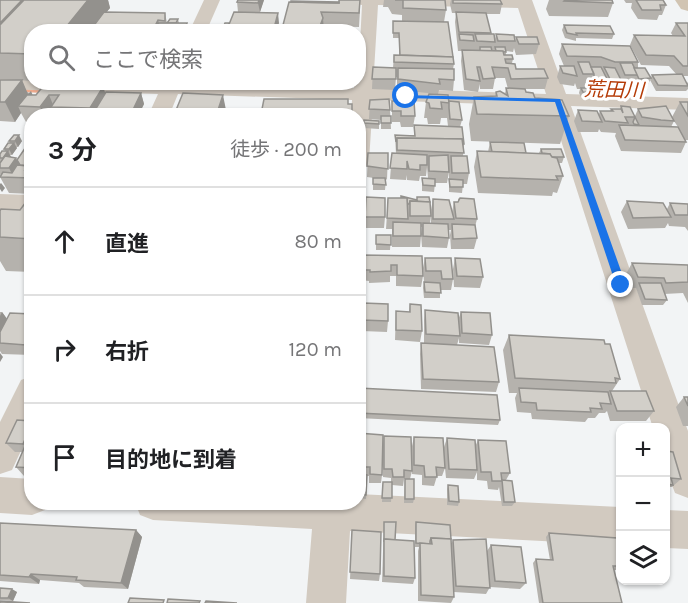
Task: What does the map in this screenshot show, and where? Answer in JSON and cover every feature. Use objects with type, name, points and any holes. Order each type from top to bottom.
[{"type":"main road","points":[[684,0],[688,5]]},
{"type":"street","points":[[201,24],[212,0]]},
{"type":"street","points":[[357,0],[525,2],[688,481]]},
{"type":"street","points":[[366,57],[370,0]]},
{"type":"street","points":[[0,83],[24,85]]},
{"type":"street","points":[[90,90],[167,96],[560,106],[688,114]]},
{"type":"street","points":[[362,108],[364,90]]},
{"type":"street","points":[[560,106],[688,104]]},
{"type":"street","points":[[0,202],[24,203]]},
{"type":"street","points":[[0,458],[24,407]]},
{"type":"street","points":[[0,495],[24,496]]},
{"type":"street","points":[[366,509],[616,526]]},
{"type":"street","points":[[326,603],[332,510]]},
{"type":"street","points":[[670,529],[688,530]]},
{"type":"building","points":[[0,0],[22,0],[0,23]]},
{"type":"building","points":[[24,0],[88,0],[68,24],[24,24],[24,54],[0,53],[0,25]]},
{"type":"building","points":[[238,0],[259,0],[258,3],[237,2]]},
{"type":"building","points":[[339,0],[360,0],[359,13],[321,12],[323,18],[321,24],[283,24],[289,2],[339,3]]},
{"type":"building","points":[[403,0],[445,0],[446,10],[403,8]]},
{"type":"building","points":[[453,0],[500,0],[502,4],[453,3]]},
{"type":"building","points":[[612,0],[613,3],[564,1]]},
{"type":"building","points":[[636,0],[663,0],[666,5],[660,5],[661,10],[642,10]]},
{"type":"building","points":[[291,2],[339,2],[339,3]]},
{"type":"building","points":[[104,12],[165,13],[165,21],[158,20],[156,24],[95,24]]},
{"type":"building","points":[[234,12],[278,13],[275,24],[229,24]]},
{"type":"building","points":[[456,12],[486,13],[491,33],[459,32]]},
{"type":"building","points":[[170,19],[178,19],[176,23],[167,23]]},
{"type":"building","points":[[393,21],[448,22],[453,57],[400,55],[399,33],[393,33]]},
{"type":"building","points":[[159,23],[187,23],[187,24]]},
{"type":"building","points":[[676,23],[688,23],[688,66],[683,66],[674,56],[646,55],[634,35],[685,36]]},
{"type":"building","points":[[564,25],[610,26],[614,34],[576,33],[577,35],[567,33]]},
{"type":"building","points":[[459,34],[473,35],[474,41],[460,40]]},
{"type":"building","points":[[475,34],[494,34],[495,42],[477,41]]},
{"type":"building","points":[[496,34],[514,35],[515,41],[498,41]]},
{"type":"building","points":[[516,37],[537,37],[539,44],[519,44]]},
{"type":"building","points":[[562,44],[630,46],[638,62],[615,62],[601,57],[567,56]]},
{"type":"building","points":[[480,47],[491,47],[492,51],[480,51]]},
{"type":"building","points":[[495,47],[505,47],[506,52],[496,51]]},
{"type":"building","points":[[462,50],[503,51],[504,55],[512,55],[513,59],[505,59],[506,63],[515,64],[516,69],[544,69],[548,78],[511,79],[508,68],[492,67],[495,78],[483,79],[480,67],[477,67],[480,81],[466,79]]},
{"type":"building","points":[[394,55],[453,57],[454,64],[394,62]]},
{"type":"building","points":[[578,62],[589,62],[594,74],[583,74]]},
{"type":"building","points":[[620,63],[632,63],[638,75],[625,75]]},
{"type":"building","points":[[560,66],[574,66],[577,76],[563,73]]},
{"type":"building","points":[[373,67],[396,68],[396,79],[372,79]]},
{"type":"building","points":[[591,67],[601,67],[607,79],[595,79]]},
{"type":"building","points":[[604,67],[615,68],[621,80],[610,79]]},
{"type":"building","points":[[398,68],[454,69],[454,80],[439,79],[440,84],[398,79]]},
{"type":"building","points":[[634,68],[645,68],[651,78],[639,79]]},
{"type":"building","points":[[682,74],[688,86],[658,85],[652,75]]},
{"type":"building","points":[[0,80],[22,80],[5,102],[0,102]]},
{"type":"building","points":[[506,88],[525,89],[526,92],[533,93],[535,98],[562,100],[569,116],[477,114],[474,97],[497,96],[496,92],[500,91],[508,96]]},
{"type":"building","points":[[581,88],[592,88],[594,92],[583,92]]},
{"type":"building","points":[[608,88],[628,88],[631,94],[611,94]]},
{"type":"building","points":[[40,90],[101,90],[90,108],[51,107],[59,95],[49,95],[40,107],[18,106],[27,95],[36,95]]},
{"type":"building","points":[[106,92],[141,93],[134,108],[96,108]]},
{"type":"building","points":[[183,93],[223,95],[219,108],[177,108]]},
{"type":"building","points":[[429,94],[448,95],[449,103],[441,102],[442,109],[430,108],[429,103],[426,102]]},
{"type":"building","points":[[264,99],[348,99],[348,104],[352,104],[352,108],[262,108]]},
{"type":"building","points":[[389,99],[390,110],[369,109],[370,100]]},
{"type":"building","points":[[392,101],[414,101],[415,116],[401,116],[401,111],[392,111]]},
{"type":"building","points":[[449,101],[459,102],[462,120],[450,119]]},
{"type":"building","points":[[680,102],[688,102],[688,116]]},
{"type":"building","points":[[621,106],[630,107],[635,117],[625,117],[628,123],[605,121],[600,111],[621,109],[623,113]]},
{"type":"building","points":[[666,106],[674,121],[642,117],[638,109]]},
{"type":"building","points":[[578,110],[597,111],[602,122],[582,121]]},
{"type":"building","points":[[381,116],[391,116],[391,123],[381,123]]},
{"type":"building","points":[[366,120],[379,121],[379,124],[366,123]]},
{"type":"building","points":[[414,125],[462,127],[464,144],[462,144],[462,139],[397,138],[396,142],[395,135],[415,136]]},
{"type":"building","points":[[619,125],[678,127],[686,142],[625,140]]},
{"type":"building","points":[[14,135],[19,135],[15,141],[9,141]]},
{"type":"building","points":[[397,138],[462,139],[464,153],[397,150]]},
{"type":"building","points":[[490,142],[524,143],[526,153],[492,152]]},
{"type":"building","points":[[8,143],[14,143],[9,149],[4,149]]},
{"type":"building","points":[[541,149],[561,149],[564,157],[551,157],[550,154],[542,153]]},
{"type":"building","points":[[24,150],[24,166],[20,165],[17,160]]},
{"type":"building","points":[[2,151],[8,151],[3,158],[0,158],[0,154]]},
{"type":"building","points":[[477,151],[550,154],[557,158],[563,176],[556,176],[558,180],[481,177]]},
{"type":"building","points":[[368,153],[388,153],[388,169],[367,166]]},
{"type":"building","points":[[392,153],[427,155],[427,165],[420,165],[420,170],[409,169],[407,161],[407,169],[390,168]]},
{"type":"building","points":[[448,155],[449,172],[429,171],[429,156]]},
{"type":"building","points":[[5,156],[16,158],[9,168],[0,168],[0,163]]},
{"type":"building","points":[[451,156],[467,156],[469,173],[452,173]]},
{"type":"building","points":[[17,165],[24,166],[24,178],[0,177],[3,172],[12,173]]},
{"type":"building","points":[[373,178],[385,178],[386,185],[373,184]]},
{"type":"building","points":[[422,178],[435,179],[435,186],[423,185]]},
{"type":"building","points":[[449,179],[463,180],[463,187],[450,187]]},
{"type":"building","points":[[401,196],[417,200],[417,197],[429,197],[430,202],[410,201],[407,204],[407,198],[401,198]]},
{"type":"building","points":[[366,197],[385,198],[385,217],[366,217]]},
{"type":"building","points":[[388,198],[407,198],[408,219],[387,218]]},
{"type":"building","points":[[460,198],[474,199],[477,219],[456,218],[454,202],[458,202]]},
{"type":"building","points":[[433,199],[449,200],[454,219],[433,219]]},
{"type":"building","points":[[410,201],[430,202],[431,216],[410,216]]},
{"type":"building","points":[[627,201],[663,203],[671,217],[633,218]]},
{"type":"building","points":[[670,203],[688,204],[688,215],[675,215]]},
{"type":"building","points":[[24,205],[24,238],[0,237],[1,209],[20,210]]},
{"type":"building","points":[[393,222],[421,223],[421,236],[393,236]]},
{"type":"building","points":[[423,223],[448,224],[449,238],[423,236]]},
{"type":"building","points":[[452,224],[475,225],[477,238],[453,239]]},
{"type":"building","points":[[376,235],[391,235],[391,245],[376,244]]},
{"type":"building","points":[[366,255],[422,256],[423,276],[397,275],[397,265],[391,265],[391,271],[370,272],[366,270]]},
{"type":"building","points":[[425,258],[451,258],[453,279],[442,279],[441,271],[426,271]]},
{"type":"building","points":[[455,258],[480,259],[483,277],[457,276]]},
{"type":"building","points":[[632,263],[688,265],[688,282],[666,283],[664,278],[638,277]]},
{"type":"building","points":[[424,282],[440,283],[441,293],[425,292]]},
{"type":"building","points":[[639,283],[661,283],[667,300],[645,299]]},
{"type":"building","points":[[366,303],[388,304],[388,321],[366,320]]},
{"type":"building","points":[[410,304],[421,305],[422,331],[396,330],[396,311],[410,312]]},
{"type":"building","points":[[425,310],[458,313],[460,336],[426,334]]},
{"type":"building","points":[[461,312],[490,313],[492,335],[462,333]]},
{"type":"building","points":[[10,313],[24,314],[24,345],[0,343],[0,332]]},
{"type":"building","points":[[509,335],[604,340],[605,344],[610,344],[620,379],[615,378],[616,383],[515,378]]},
{"type":"building","points":[[421,343],[494,347],[499,382],[423,379]]},
{"type":"building","points":[[366,388],[497,395],[500,420],[366,413]]},
{"type":"building","points":[[519,388],[608,392],[611,404],[600,403],[602,409],[590,408],[591,412],[537,410],[536,403],[521,402]]},
{"type":"building","points":[[610,391],[646,391],[654,411],[617,411]]},
{"type":"building","points":[[17,420],[24,420],[23,444],[6,443]]},
{"type":"building","points":[[366,434],[383,435],[382,475],[370,474],[370,467],[366,467]]},
{"type":"building","points":[[384,436],[411,437],[412,471],[404,470],[404,477],[393,477],[392,469],[384,469]]},
{"type":"building","points":[[414,437],[443,438],[445,468],[436,467],[437,477],[425,477],[424,466],[414,465]]},
{"type":"building","points":[[447,438],[475,440],[477,470],[449,469]]},
{"type":"building","points":[[478,440],[506,441],[510,473],[501,473],[502,481],[492,481],[491,472],[481,472]]},
{"type":"building","points":[[24,448],[24,468],[16,467]]},
{"type":"building","points":[[670,452],[673,452],[681,479],[671,478],[673,485],[670,485]]},
{"type":"building","points":[[405,479],[414,479],[414,499],[405,499]]},
{"type":"building","points":[[502,480],[512,481],[515,502],[504,502]]},
{"type":"building","points":[[383,482],[392,482],[392,498],[382,498]]},
{"type":"building","points":[[448,485],[458,486],[459,502],[449,501]]},
{"type":"building","points":[[384,522],[396,522],[395,540],[384,539]]},
{"type":"building","points":[[416,522],[450,525],[451,539],[431,538],[430,544],[416,543]]},
{"type":"building","points":[[0,523],[136,530],[121,583],[76,580],[77,577],[31,574],[29,577],[0,575]]},
{"type":"building","points":[[352,530],[381,532],[380,574],[350,572]]},
{"type":"building","points":[[549,533],[616,538],[616,566],[613,566],[622,603],[543,603],[536,559],[553,560]]},
{"type":"building","points":[[431,538],[451,539],[454,597],[421,595],[420,543],[432,544]]},
{"type":"building","points":[[384,539],[414,541],[415,578],[384,576]]},
{"type":"building","points":[[486,539],[490,588],[456,586],[453,540]]},
{"type":"building","points":[[491,545],[521,547],[526,583],[495,581]]},
{"type":"building","points":[[0,588],[12,589],[8,598],[0,598]]},
{"type":"building","points":[[130,598],[164,600],[163,603],[128,603]]},
{"type":"building","points":[[168,599],[200,601],[199,603],[167,603]]},
{"type":"building","points":[[0,601],[30,603],[0,603]]},
{"type":"building","points":[[206,601],[237,603],[205,603]]},
{"type":"waterway","name":"荒田川","points":[[20,90],[46,91]]},
{"type":"route","points":[[406,96],[558,100],[621,285]]}]
